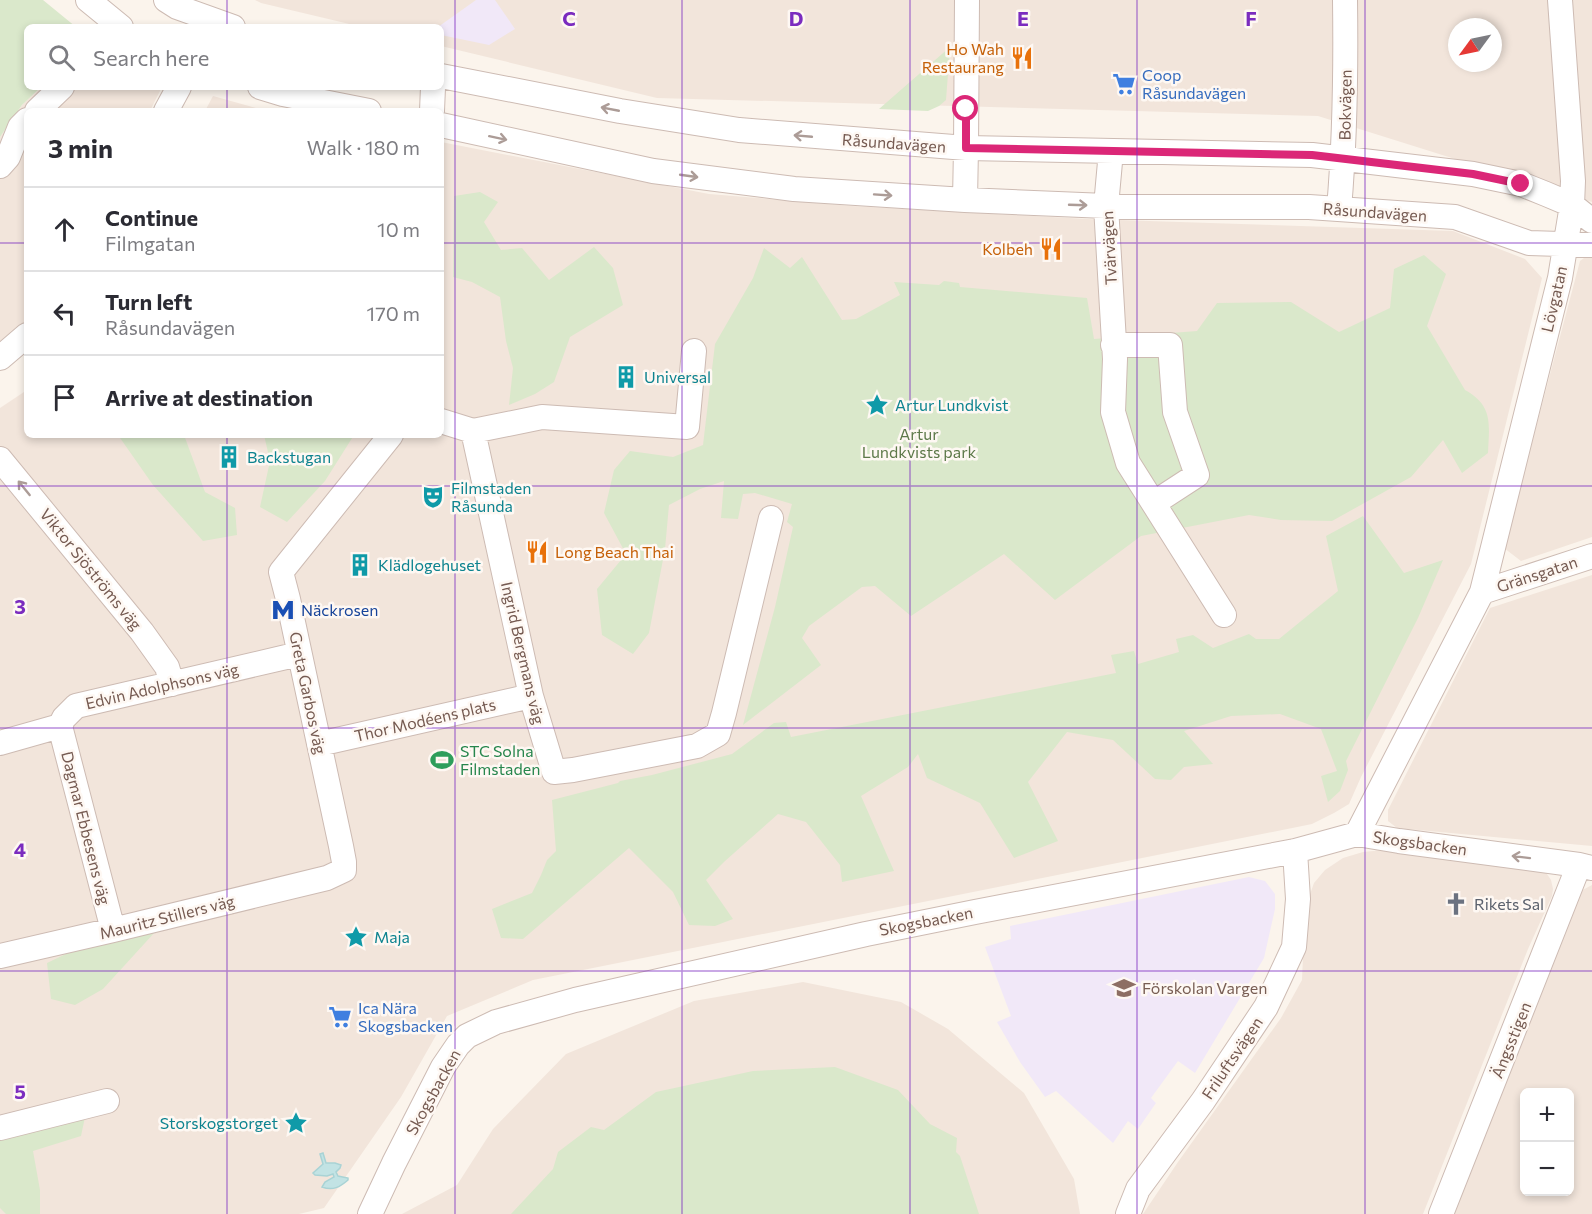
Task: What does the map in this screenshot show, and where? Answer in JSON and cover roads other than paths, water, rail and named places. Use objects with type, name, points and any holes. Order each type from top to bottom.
[{"type":"street","points":[[88,0],[117,24]]},
{"type":"street","points":[[166,0],[206,22]]},
{"type":"street","points":[[965,200],[967,0]]},
{"type":"street","name":"Bokvägen","points":[[1339,209],[1344,158],[1346,95],[1345,0]]},
{"type":"street","name":"Lövgatan","points":[[1482,592],[1560,279],[1572,205],[1573,181],[1560,0]]},
{"type":"street","name":"Råsundavägen","points":[[444,77],[725,129],[966,148],[1312,155],[1473,174],[1521,184],[1572,205],[1592,221]]},
{"type":"street","points":[[40,108],[59,90]]},
{"type":"street","points":[[168,108],[176,90]]},
{"type":"street","points":[[270,90],[354,108]]},
{"type":"street","points":[[432,108],[433,90]]},
{"type":"street","points":[[0,166],[8,158],[20,127],[24,123]]},
{"type":"street","name":"Råsundavägen","points":[[444,126],[653,171],[794,189],[1106,206],[1308,207],[1455,217],[1529,243],[1592,246]]},
{"type":"street","name":"Tvärvägen","points":[[1111,151],[1106,206],[1115,359],[1113,412],[1128,463],[1224,615]]},
{"type":"street","points":[[0,358],[24,338]]},
{"type":"street","points":[[1113,345],[1170,345],[1175,412],[1197,475],[1154,503]]},
{"type":"street","points":[[444,422],[473,431],[542,417],[687,427],[694,351]]},
{"type":"street","name":"Ingrid Bergmans väg","points":[[473,431],[531,696],[554,772],[697,746],[718,734],[771,518]]},
{"type":"street","name":"Greta Garbos väg","points":[[333,876],[344,870],[344,862],[281,572],[389,438]]},
{"type":"street","name":"Viktor Sjöströms väg","points":[[0,459],[142,632],[167,667],[172,684]]},
{"type":"street","name":"Gränsgatan","points":[[1482,592],[1592,556]]},
{"type":"street","points":[[1357,834],[1482,592]]},
{"type":"street","name":"Edvin Adolphsons väg","points":[[60,726],[64,718],[76,706],[299,654]]},
{"type":"street","name":"Thor Modéens plats","points":[[319,744],[531,696]]},
{"type":"street","points":[[0,743],[60,726]]},
{"type":"street","name":"Dagmar Ebbesens väg","points":[[60,726],[113,930]]},
{"type":"street","name":"Skogsbacken","points":[[370,1214],[443,1067],[467,1036],[496,1022],[575,1000],[866,934],[986,909],[1296,851],[1357,834],[1586,866]]},
{"type":"street","name":"Friluftsvägen","points":[[1128,1214],[1138,1189],[1203,1101],[1266,1007],[1290,957],[1294,947],[1298,899],[1296,851]]},
{"type":"street","name":"Ängsstigen","points":[[1441,1214],[1586,866]]},
{"type":"street","name":"Mauritz Stillers väg","points":[[0,956],[333,876]]},
{"type":"street","points":[[0,1128],[107,1101]]},
{"type":"water","points":[[323,1153],[326,1163],[341,1165],[336,1172],[338,1176],[348,1178],[348,1180],[330,1189],[322,1187],[325,1182],[334,1177],[333,1174],[327,1176],[313,1173],[323,1164],[320,1154]]},
{"type":"place","name":"Ho Wah Restaurang","points":[[1022,58]]},
{"type":"place","name":"Coop Råsundavägen","points":[[1124,84]]},
{"type":"place","name":"Kolbeh","points":[[1051,249]]},
{"type":"place","name":"Universal","points":[[626,377]]},
{"type":"place","name":"Artur Lundkvist","points":[[877,405]]},
{"type":"place","name":"Backstugan","points":[[229,457]]},
{"type":"place","name":"Filmstaden Råsunda","points":[[433,497]]},
{"type":"place","name":"Long Beach Thai","points":[[537,552]]},
{"type":"place","name":"Klädlogehuset","points":[[360,565]]},
{"type":"place","name":"Näckrosen","points":[[283,610]]},
{"type":"place","name":"STC Solna Filmstaden","points":[[442,760]]},
{"type":"place","name":"Rikets Sal","points":[[1456,904]]},
{"type":"place","name":"Maja","points":[[356,937]]},
{"type":"place","name":"Förskolan Vargen","points":[[1124,988]]},
{"type":"place","name":"Ica Nära Skogsbacken","points":[[340,1017]]},
{"type":"place","name":"Storskogstorget","points":[[296,1123]]},
{"type":"park label","name":"Artur Lundkvists park","points":[[919,443]]}]
